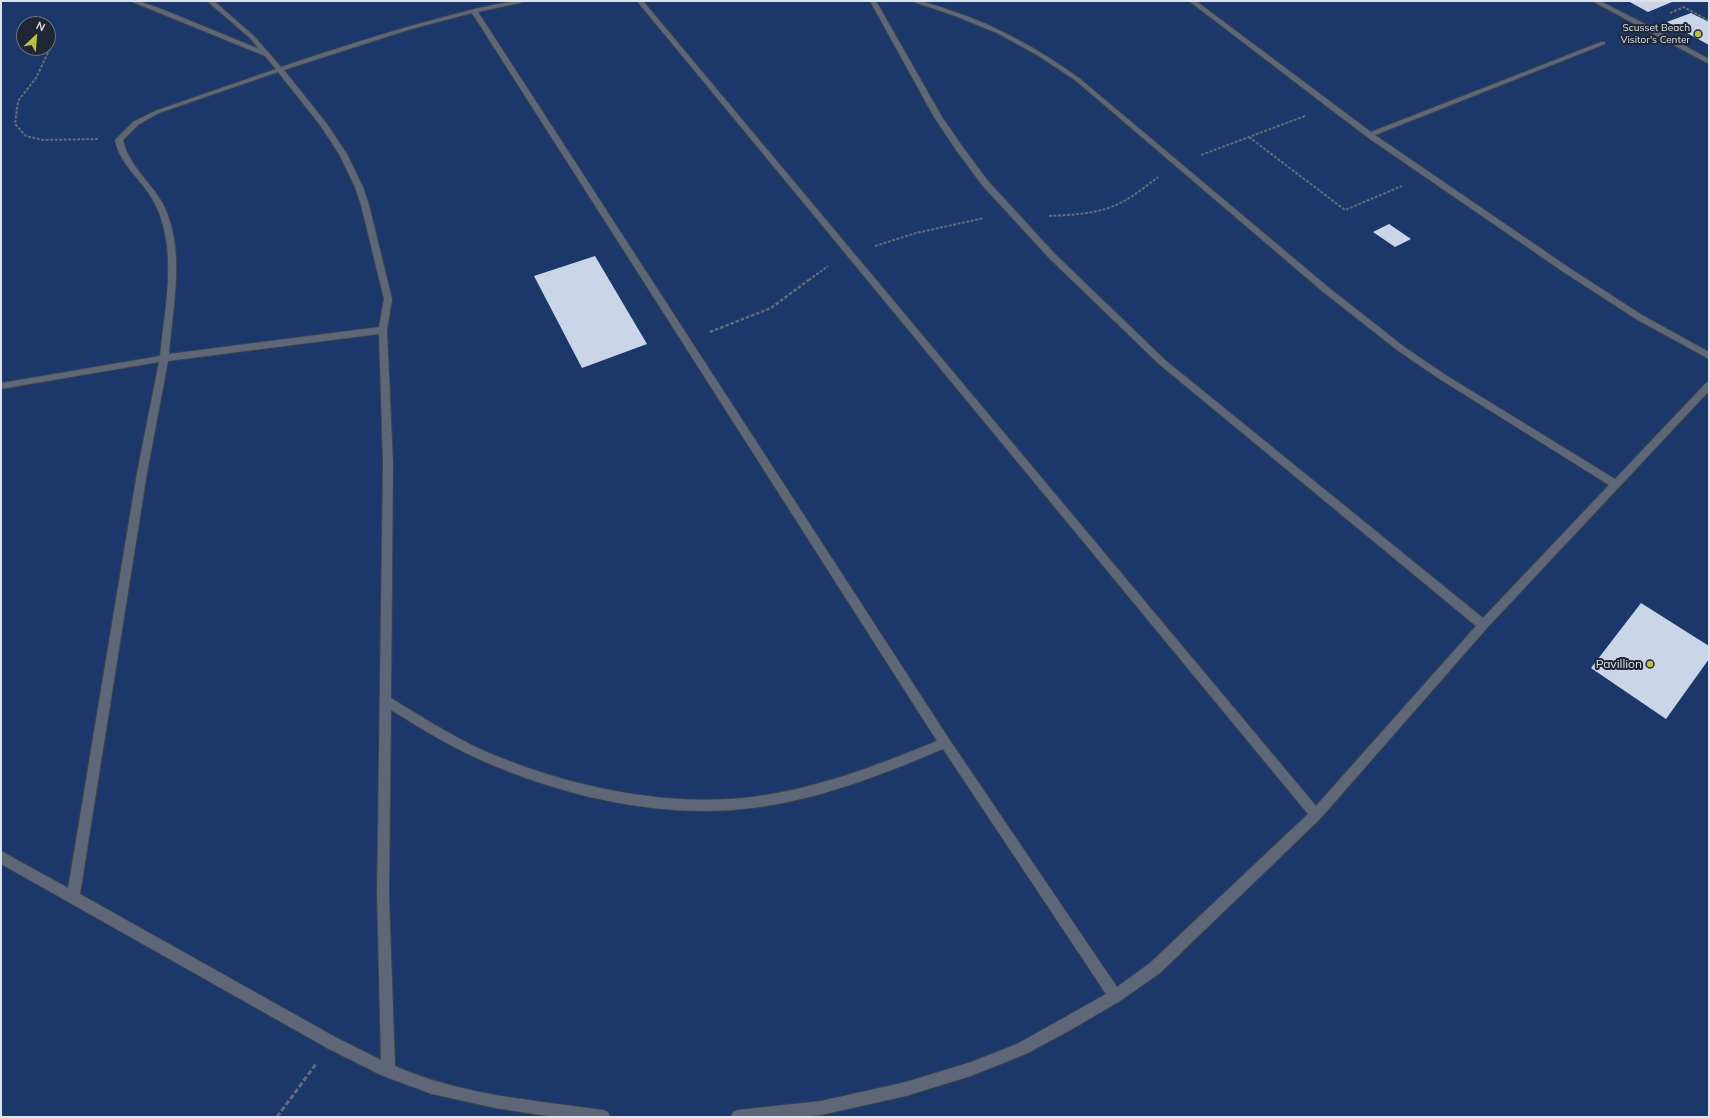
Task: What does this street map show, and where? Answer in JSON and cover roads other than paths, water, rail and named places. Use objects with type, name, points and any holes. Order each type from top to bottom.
[{"type":"lane","points":[[133,1],[162,11],[269,56]]},
{"type":"lane","points":[[210,1],[252,37],[281,69],[343,154],[359,187],[371,224],[388,299],[383,330],[388,463],[383,895],[388,1071]]},
{"type":"lane","points":[[73,897],[142,473],[164,358],[172,271],[169,234],[160,206],[153,193],[126,159],[121,150],[119,140],[126,130],[139,121],[157,112],[281,69],[406,28],[474,11],[525,1]]},
{"type":"lane","points":[[640,1],[1316,815]]},
{"type":"lane","points":[[873,1],[938,117],[958,148],[985,183],[1052,256],[1162,362],[1483,625]]},
{"type":"lane","points":[[914,1],[963,16],[1025,45],[1053,62],[1083,84],[1325,289],[1395,344],[1441,376],[1615,484]]},
{"type":"lane","points":[[1192,1],[1370,135],[1428,175],[1602,294],[1653,325],[1709,356]]},
{"type":"lane","points":[[1595,1],[1643,25],[1709,62]]},
{"type":"lane","points":[[474,11],[945,743],[1115,996]]},
{"type":"lane","points":[[1370,135],[1603,43]]},
{"type":"lane","points":[[1,386],[164,358],[383,330]]},
{"type":"lane","points":[[738,1117],[821,1108],[906,1090],[971,1069],[1021,1049],[1115,996],[1154,968],[1316,815],[1483,625],[1709,386]]},
{"type":"lane","points":[[386,701],[436,731],[488,757],[541,778],[610,796],[676,804],[749,803],[816,791],[879,771],[945,743]]},
{"type":"lane","points":[[1,857],[332,1043],[388,1071],[433,1087],[493,1101],[603,1117]]},
{"type":"place","name":"Scusset Beach Visitor's Center","points":[[1698,34]]},
{"type":"place","name":"Pavillion","points":[[1650,664]]}]
